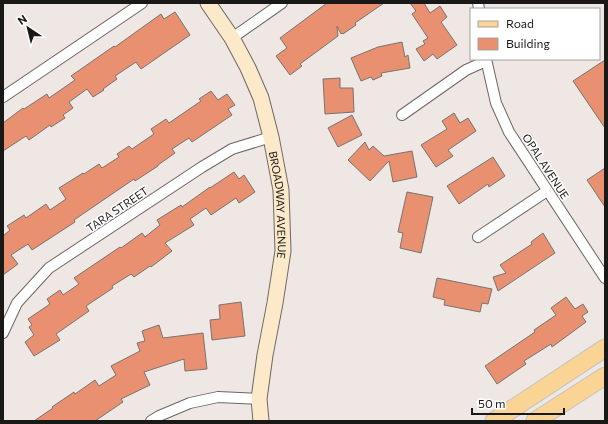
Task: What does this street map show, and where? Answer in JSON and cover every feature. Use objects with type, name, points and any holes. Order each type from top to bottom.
[{"type":"main road","points":[[494,421],[605,348]]},
{"type":"main road","points":[[535,421],[605,376]]},
{"type":"street","points":[[3,97],[142,3]]},
{"type":"street","name":"BROADWAY AVENUE","points":[[208,3],[232,38],[248,68],[258,92],[271,136],[281,190],[284,251],[276,304],[265,354],[259,399],[260,421]]},
{"type":"street","points":[[232,38],[282,3]]},
{"type":"street","points":[[402,115],[466,70],[486,60]]},
{"type":"street","name":"OPAL AVENUE","points":[[486,60],[496,103],[509,132],[605,278]]},
{"type":"street","name":"TARA STREET","points":[[3,333],[17,303],[49,268],[202,166],[232,149],[271,136]]},
{"type":"street","points":[[478,237],[548,191]]},
{"type":"street","points":[[151,421],[190,403],[218,397],[259,399]]},
{"type":"building","points":[[327,3],[384,3],[355,23],[356,25],[343,34],[341,34],[337,26],[338,36],[300,64],[302,66],[290,75],[276,56],[287,48],[280,38]]},
{"type":"building","points":[[410,3],[424,3],[430,13],[440,6],[447,17],[441,22],[457,45],[437,59],[433,54],[424,61],[416,49],[425,44],[423,41],[428,38],[412,14],[416,11]]},
{"type":"building","points":[[175,12],[190,35],[141,69],[136,62],[115,76],[117,79],[93,97],[87,89],[69,102],[73,108],[63,115],[65,118],[51,127],[50,125],[29,140],[26,136],[3,151],[3,123],[23,108],[24,109],[47,94],[49,98],[75,80],[71,76],[161,14],[164,19]]},
{"type":"building","points":[[402,42],[405,57],[408,55],[410,68],[381,73],[382,76],[373,80],[371,77],[361,81],[351,58],[378,47]]},
{"type":"building","points":[[605,60],[605,128],[573,81]]},
{"type":"building","points":[[340,78],[340,88],[353,88],[354,112],[325,114],[323,79]]},
{"type":"building","points":[[211,91],[218,100],[227,94],[235,105],[228,109],[232,115],[192,142],[189,138],[172,149],[175,153],[158,166],[135,181],[134,179],[74,220],[75,222],[32,250],[28,244],[11,255],[18,264],[3,275],[3,236],[10,230],[7,226],[24,215],[26,218],[46,204],[50,210],[66,199],[59,188],[99,164],[102,168],[119,157],[117,154],[129,146],[132,149],[154,134],[151,129],[166,119],[169,123],[201,101],[199,99]]},
{"type":"building","points":[[454,113],[460,123],[468,118],[476,131],[448,150],[453,156],[436,167],[421,145],[447,129],[442,121]]},
{"type":"building","points":[[352,115],[362,135],[338,147],[328,128]]},
{"type":"building","points":[[365,142],[369,150],[373,146],[384,156],[412,151],[417,177],[393,182],[389,161],[370,181],[348,160]]},
{"type":"building","points":[[493,157],[505,176],[489,187],[488,184],[459,204],[447,186]]},
{"type":"building","points":[[605,168],[605,207],[587,180]]},
{"type":"building","points":[[234,172],[239,179],[244,175],[255,192],[239,203],[236,198],[211,215],[206,208],[190,219],[194,225],[165,243],[172,251],[151,267],[150,266],[134,277],[131,274],[112,286],[113,288],[86,306],[89,311],[56,334],[60,340],[34,356],[25,342],[34,335],[29,327],[32,325],[28,319],[50,304],[47,299],[60,290],[63,295],[79,284],[74,278],[142,233],[145,237],[160,225],[157,220],[181,205],[182,207]]},
{"type":"building","points":[[407,192],[433,197],[421,253],[400,248],[403,233],[398,232]]},
{"type":"building","points":[[543,233],[555,253],[498,291],[493,277],[506,273],[500,265],[532,244],[531,242]]},
{"type":"building","points":[[437,278],[492,289],[488,304],[482,303],[480,312],[444,305],[445,300],[433,297]]},
{"type":"building","points":[[566,297],[575,309],[583,304],[588,312],[582,316],[586,322],[552,347],[551,344],[524,361],[526,364],[497,384],[485,366],[535,332],[534,330],[556,315],[551,308]]},
{"type":"building","points":[[241,302],[245,336],[212,340],[210,320],[220,319],[219,305]]},
{"type":"building","points":[[159,325],[163,338],[203,333],[207,369],[185,371],[184,359],[144,372],[150,385],[121,399],[123,402],[95,421],[34,421],[74,392],[75,394],[95,380],[99,386],[116,375],[111,366],[140,351],[137,343],[145,341],[142,331]]}]
